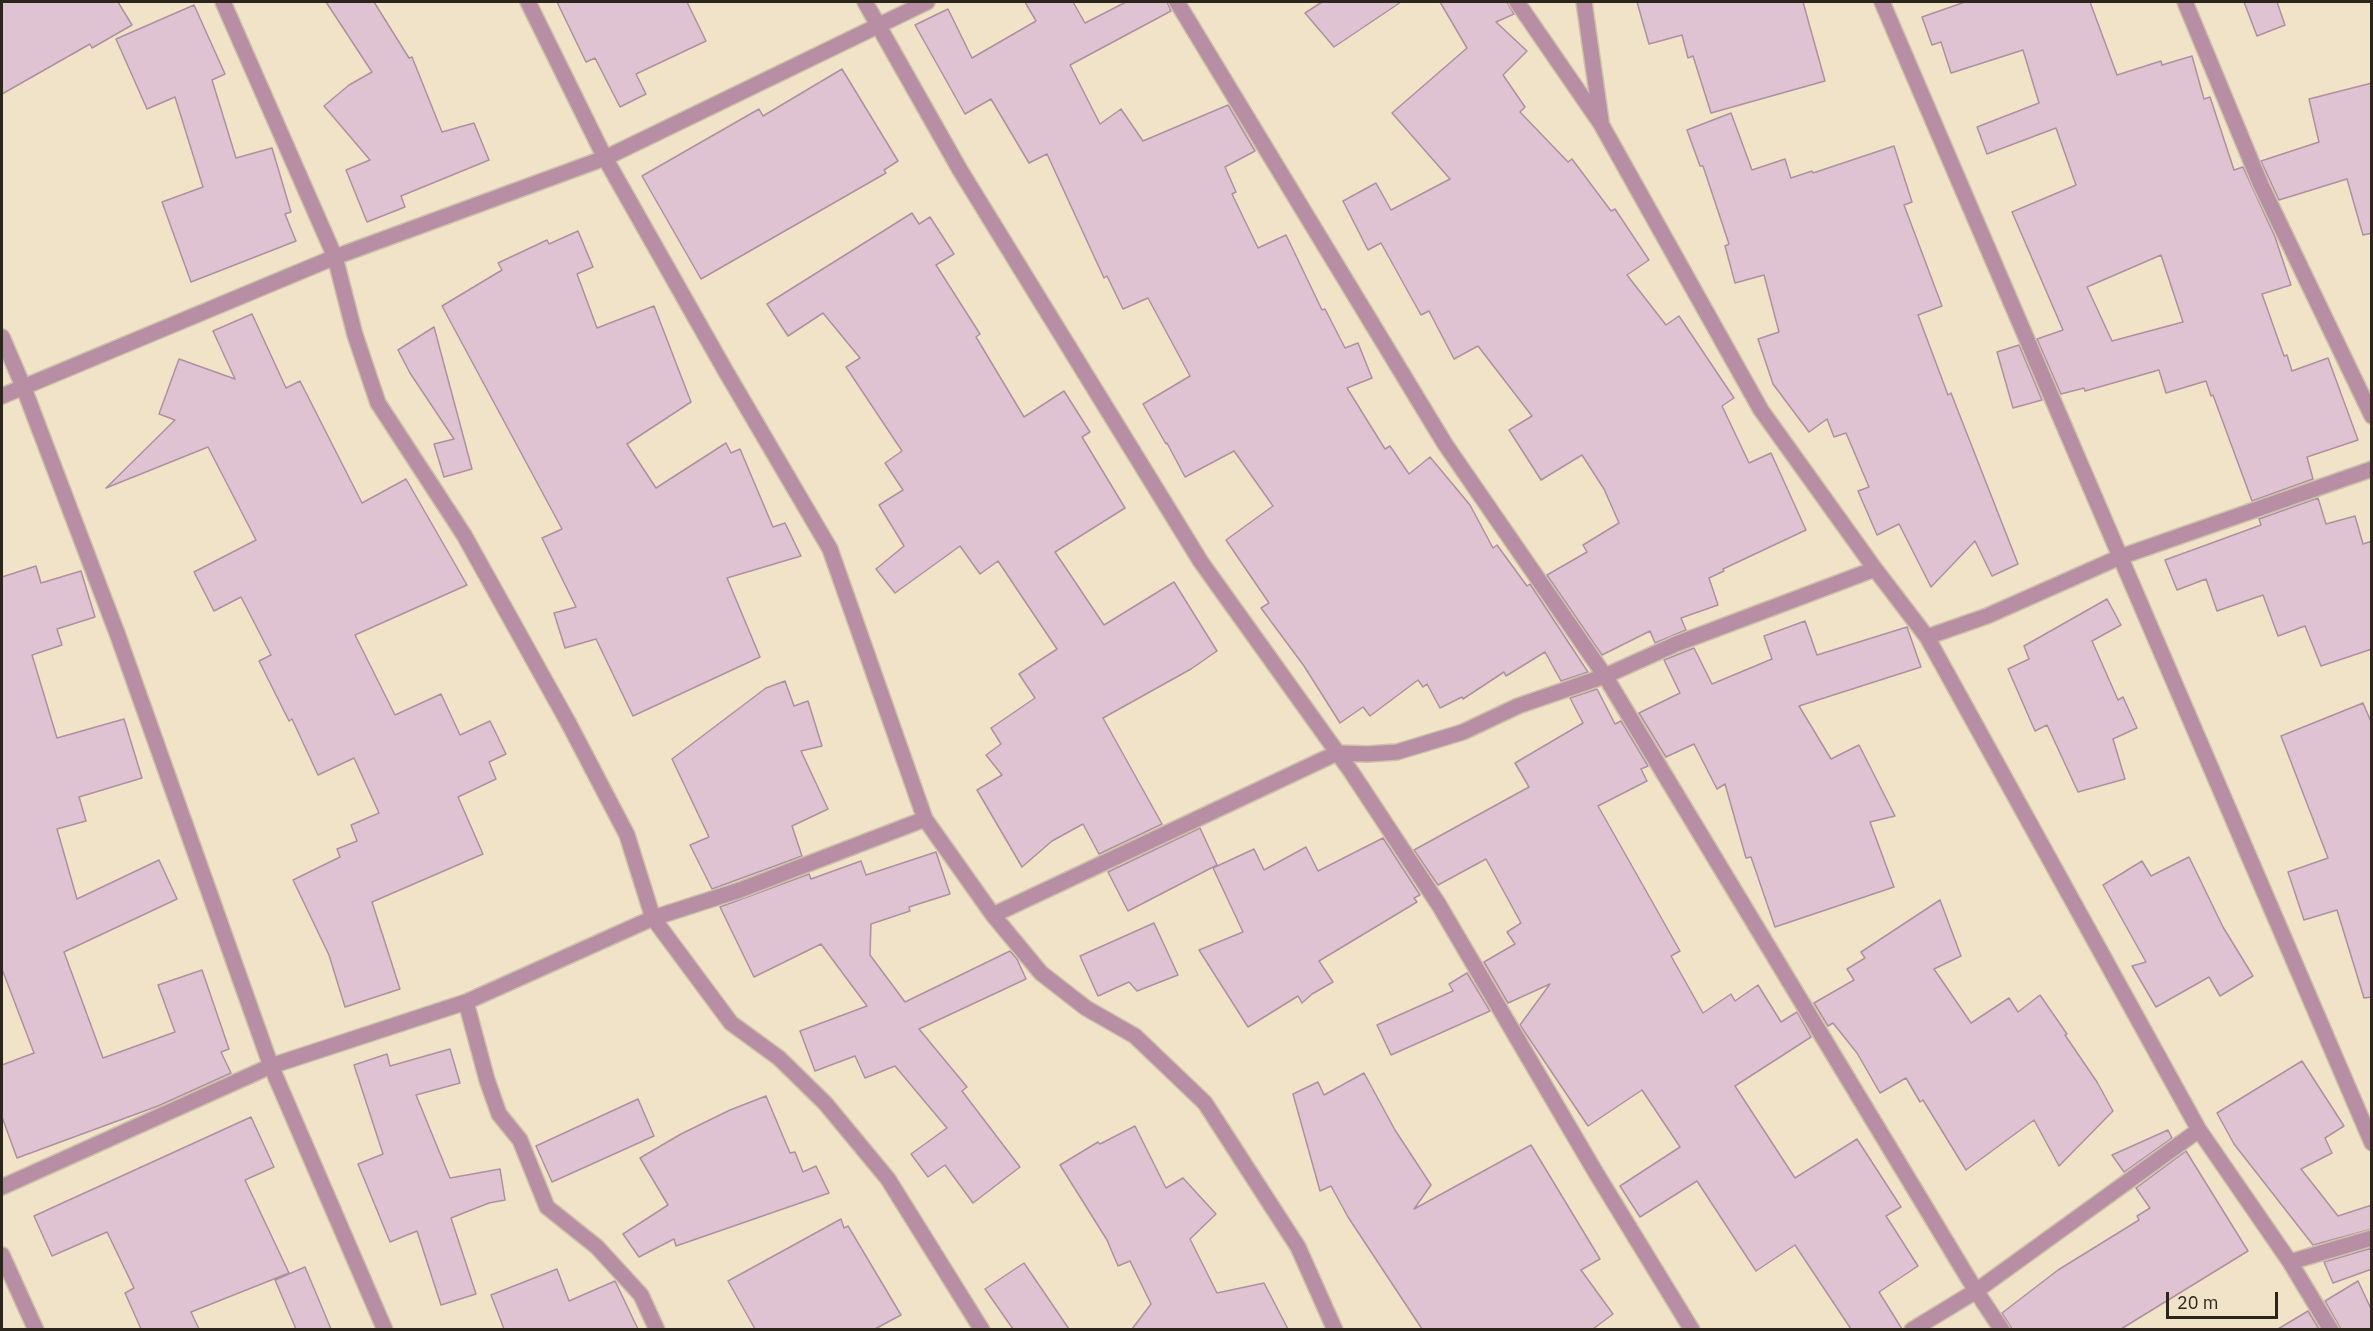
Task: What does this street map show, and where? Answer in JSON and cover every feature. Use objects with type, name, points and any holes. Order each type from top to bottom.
[{"type":"street","points":[[223,2],[335,257],[355,335],[378,403],[464,535],[568,722],[627,835],[653,918],[731,1023],[779,1058],[809,1088],[888,1179],[982,1329]]},
{"type":"street","points":[[528,2],[605,158],[830,549],[926,819],[993,915],[1041,973],[1086,1008],[1135,1036],[1205,1103],[1298,1247],[1335,1329]]},
{"type":"street","points":[[865,2],[960,170],[1201,562],[1337,753],[1438,905],[1596,1173],[1692,1329]]},
{"type":"street","points":[[2,396],[335,257],[605,158],[927,2]]},
{"type":"street","points":[[1177,2],[1445,444],[1605,676],[1976,1291],[2002,1329]]},
{"type":"street","points":[[1517,2],[1601,124],[1761,410],[1927,638],[2199,1130],[2290,1262],[2331,1329]]},
{"type":"street","points":[[1584,2],[1601,124]]},
{"type":"street","points":[[1882,2],[2372,1143]]},
{"type":"street","points":[[2185,2],[2261,185],[2372,416]]},
{"type":"street","points":[[2,337],[23,386],[125,655],[271,1066],[385,1329]]},
{"type":"street","points":[[1927,638],[1987,616],[2120,557],[2372,469]]},
{"type":"street","points":[[993,915],[1337,753],[1397,753],[1463,732],[1518,706],[1605,676],[1676,644],[1875,569]]},
{"type":"street","points":[[2,1187],[271,1066],[466,1002],[653,918],[740,890],[926,819]]},
{"type":"street","points":[[466,1002],[487,1080],[499,1114],[519,1140],[547,1207],[597,1247],[641,1295],[657,1329]]},
{"type":"street","points":[[1912,1329],[1976,1291],[2199,1130]]},
{"type":"street","points":[[2290,1262],[2372,1238]]},
{"type":"street","points":[[2,1255],[36,1329]]},
{"type":"building","points":[[2,2],[118,2],[132,25],[92,48],[90,44],[2,94]]},
{"type":"building","points":[[326,2],[374,2],[409,58],[412,57],[442,132],[474,123],[489,160],[401,196],[405,207],[367,222],[346,170],[370,160],[324,106],[349,85],[372,72]]},
{"type":"building","points":[[557,2],[687,2],[706,41],[636,74],[646,94],[620,107],[595,58],[586,62]]},
{"type":"building","points":[[1025,2],[1073,2],[1085,23],[1126,2],[1167,2],[1171,11],[1070,65],[1100,124],[1121,109],[1143,141],[1228,105],[1255,151],[1225,167],[1236,192],[1232,194],[1258,248],[1286,235],[1322,310],[1325,309],[1345,348],[1358,343],[1372,378],[1347,388],[1385,449],[1390,446],[1409,474],[1430,457],[1470,505],[1493,548],[1497,545],[1527,586],[1530,584],[1588,672],[1561,681],[1545,652],[1506,676],[1504,672],[1463,699],[1462,697],[1440,708],[1427,684],[1423,687],[1418,680],[1370,716],[1363,707],[1340,723],[1304,666],[1261,608],[1269,603],[1226,540],[1273,506],[1234,451],[1185,477],[1143,404],[1190,376],[1148,298],[1123,309],[1107,276],[1104,278],[1047,154],[1029,163],[991,99],[965,114],[915,25],[948,9],[972,58],[1036,21]]},
{"type":"building","points":[[1322,2],[1401,2],[1334,47],[1305,13]]},
{"type":"building","points":[[1440,2],[1507,2],[1514,14],[1496,22],[1527,51],[1503,75],[1525,107],[1520,112],[1568,162],[1572,159],[1611,211],[1615,209],[1649,260],[1627,275],[1666,325],[1679,316],[1734,398],[1722,406],[1749,463],[1771,453],[1806,530],[1723,569],[1724,571],[1709,578],[1718,605],[1681,618],[1686,630],[1655,643],[1650,631],[1602,655],[1547,575],[1587,552],[1583,545],[1619,523],[1604,489],[1582,455],[1541,480],[1509,430],[1532,416],[1478,346],[1454,359],[1429,311],[1421,315],[1381,243],[1368,250],[1343,201],[1376,183],[1391,210],[1450,179],[1392,113],[1467,48]]},
{"type":"building","points":[[1637,2],[1803,2],[1825,81],[1711,113],[1693,56],[1688,58],[1682,35],[1649,44]]},
{"type":"building","points":[[1965,2],[2090,2],[2117,75],[2161,61],[2162,65],[2192,56],[2204,99],[2210,97],[2234,170],[2243,167],[2275,237],[2291,285],[2262,294],[2284,356],[2287,355],[2292,371],[2328,358],[2358,440],[2307,457],[2313,479],[2252,501],[2206,381],[2166,393],[2159,370],[2085,391],[2084,388],[2061,394],[2037,339],[2063,330],[2012,212],[2076,185],[2056,128],[1987,154],[1977,127],[2039,103],[2023,50],[1951,73],[1941,42],[1932,45],[1922,17]],"holes":[[[2161,255],[2183,322],[2112,341],[2087,287]]]},
{"type":"building","points":[[2244,2],[2277,2],[2285,25],[2257,36]]},
{"type":"building","points":[[194,5],[225,74],[212,80],[236,158],[272,148],[291,212],[285,214],[296,241],[191,282],[162,202],[203,187],[175,97],[147,109],[116,39]]},
{"type":"building","points":[[842,69],[898,161],[884,170],[886,173],[701,279],[642,176],[759,109],[763,116]]},
{"type":"building","points":[[2372,83],[2372,233],[2363,235],[2347,179],[2279,200],[2261,161],[2319,142],[2309,99]]},
{"type":"building","points":[[1731,113],[1752,170],[1785,159],[1791,178],[1894,146],[1912,202],[1904,205],[1942,306],[1918,315],[1948,395],[1951,393],[2018,564],[1992,576],[1975,541],[1931,587],[1899,524],[1877,535],[1858,491],[1869,487],[1846,433],[1834,437],[1827,419],[1809,432],[1773,384],[1758,339],[1779,332],[1764,275],[1735,283],[1725,246],[1729,244],[1703,166],[1700,166],[1687,130]]},
{"type":"building","points":[[912,213],[919,224],[930,217],[954,254],[936,265],[980,334],[976,337],[1024,417],[1064,391],[1090,432],[1082,437],[1125,508],[1055,552],[1104,625],[1174,582],[1217,651],[1191,669],[1103,718],[1162,824],[1099,854],[1083,824],[1052,841],[1022,867],[977,790],[1002,775],[986,755],[1001,744],[991,728],[1035,698],[1019,674],[1057,649],[998,561],[980,574],[960,546],[895,593],[876,569],[904,546],[879,505],[903,490],[885,463],[902,451],[846,367],[860,358],[823,313],[788,336],[767,304]]},
{"type":"building","points":[[578,231],[593,267],[577,274],[597,328],[654,306],[691,402],[627,444],[656,488],[726,443],[731,453],[740,449],[773,527],[785,523],[801,556],[727,578],[760,657],[633,716],[596,639],[565,648],[554,613],[576,607],[542,538],[562,529],[442,306],[502,270],[498,263],[547,240],[549,244]]},
{"type":"building","points":[[252,314],[286,388],[300,381],[362,503],[406,479],[467,585],[355,635],[395,715],[441,694],[460,735],[490,721],[506,754],[489,762],[496,779],[458,797],[483,854],[372,902],[400,989],[345,1007],[329,955],[293,880],[340,857],[337,849],[357,841],[351,825],[379,813],[354,758],[318,775],[292,719],[289,721],[259,661],[271,655],[241,597],[214,611],[194,572],[256,540],[208,447],[106,488],[175,420],[159,414],[179,359],[235,379],[213,331]]},
{"type":"building","points":[[434,327],[472,469],[444,477],[434,444],[454,439],[410,373],[398,350]]},
{"type":"building","points":[[2019,345],[2042,400],[2013,408],[1997,352]]},
{"type":"building","points":[[2318,498],[2326,524],[2355,516],[2363,544],[2372,541],[2372,649],[2321,666],[2305,626],[2278,636],[2263,595],[2217,611],[2206,579],[2177,590],[2165,560],[2261,525],[2259,519]]},
{"type":"building","points":[[36,566],[41,583],[81,571],[95,617],[57,629],[62,645],[32,655],[57,738],[124,719],[142,778],[79,797],[86,821],[57,829],[77,899],[159,860],[177,899],[64,952],[103,1058],[175,1032],[158,985],[202,970],[229,1049],[221,1052],[231,1073],[158,1106],[17,1158],[2,1117],[2,1065],[34,1053],[2,969],[2,577]]},
{"type":"building","points":[[2107,599],[2121,625],[2092,641],[2118,700],[2123,697],[2137,728],[2113,739],[2125,779],[2078,792],[2047,725],[2035,731],[2008,669],[2029,659],[2024,646]]},
{"type":"building","points":[[1805,621],[1817,655],[1907,627],[1921,667],[1799,706],[1831,759],[1859,745],[1895,816],[1870,822],[1894,887],[1775,927],[1751,857],[1746,858],[1725,784],[1717,789],[1694,744],[1666,757],[1639,713],[1680,693],[1664,660],[1694,648],[1712,684],[1772,659],[1764,636]]},
{"type":"building","points":[[785,681],[794,706],[808,701],[822,746],[801,751],[828,809],[792,826],[802,856],[712,889],[690,845],[709,837],[672,759],[766,688]]},
{"type":"building","points":[[1597,689],[1615,724],[1621,721],[1648,766],[1641,769],[1647,781],[1598,806],[1680,951],[1671,956],[1703,1013],[1731,994],[1735,1001],[1758,985],[1781,1022],[1797,1012],[1811,1037],[1735,1086],[1795,1178],[1857,1139],[1901,1207],[1886,1216],[1918,1266],[1879,1292],[1902,1329],[1851,1329],[1795,1245],[1756,1271],[1697,1181],[1640,1217],[1620,1186],[1680,1147],[1642,1090],[1588,1126],[1520,1025],[1550,984],[1508,1003],[1484,962],[1515,944],[1507,932],[1521,923],[1486,859],[1438,885],[1414,850],[1529,787],[1515,763],[1583,723],[1570,698]]},
{"type":"building","points":[[2363,703],[2372,724],[2372,997],[2364,998],[2337,910],[2304,920],[2288,872],[2328,858],[2281,736]]},
{"type":"building","points":[[1200,828],[1217,865],[1128,911],[1108,872]]},
{"type":"building","points":[[1383,838],[1420,895],[1414,898],[1417,902],[1319,961],[1333,982],[1312,994],[1302,1003],[1298,996],[1248,1027],[1199,950],[1243,932],[1213,868],[1254,849],[1264,870],[1306,847],[1318,871]]},
{"type":"building","points":[[936,852],[950,894],[909,907],[910,911],[871,924],[870,955],[905,1002],[1010,951],[1017,959],[1026,979],[919,1029],[967,1087],[962,1091],[1020,1167],[973,1203],[945,1165],[928,1177],[911,1154],[947,1128],[895,1066],[865,1078],[855,1056],[815,1071],[800,1031],[867,1006],[821,944],[754,977],[720,907],[809,874],[811,879],[861,861],[866,875]]},
{"type":"building","points":[[2189,857],[2223,927],[2253,976],[2220,996],[2209,977],[2156,1007],[2132,966],[2146,962],[2103,885],[2142,861],[2151,876]]},
{"type":"building","points":[[1940,900],[1961,956],[1934,969],[1971,1023],[2009,998],[2018,1012],[2040,995],[2067,1034],[2065,1035],[2097,1082],[2113,1111],[2059,1166],[2034,1120],[1966,1170],[1923,1100],[1920,1102],[1906,1078],[1880,1093],[1857,1053],[1833,1023],[1828,1026],[1814,1003],[1854,980],[1847,969],[1865,958],[1861,952]]},
{"type":"building","points":[[1154,923],[1178,975],[1137,991],[1129,982],[1098,996],[1080,956]]},
{"type":"building","points":[[1467,973],[1490,1011],[1391,1055],[1377,1025],[1453,991],[1449,984]]},
{"type":"building","points":[[450,1049],[460,1083],[416,1095],[450,1178],[500,1169],[505,1200],[489,1203],[451,1218],[476,1294],[441,1305],[417,1231],[390,1242],[358,1164],[383,1154],[354,1065],[387,1054],[390,1066]]},
{"type":"building","points":[[2302,1061],[2344,1126],[2325,1138],[2332,1153],[2301,1169],[2338,1216],[2372,1205],[2372,1229],[2313,1245],[2234,1144],[2217,1113]]},
{"type":"building","points":[[1364,1073],[1395,1130],[1431,1185],[1414,1209],[1531,1145],[1600,1259],[1581,1270],[1613,1314],[1593,1329],[1422,1329],[1348,1217],[1331,1186],[1320,1191],[1293,1094],[1318,1082],[1324,1095]]},
{"type":"building","points":[[766,1096],[790,1153],[795,1152],[803,1172],[816,1166],[829,1193],[676,1246],[674,1239],[639,1257],[623,1234],[668,1205],[640,1158],[681,1134],[730,1110]]},
{"type":"building","points":[[638,1099],[654,1136],[552,1182],[536,1146]]},
{"type":"building","points":[[251,1117],[274,1167],[245,1180],[289,1273],[191,1312],[199,1329],[141,1329],[125,1293],[134,1288],[107,1232],[52,1256],[34,1216]]},
{"type":"building","points":[[1135,1126],[1166,1188],[1183,1178],[1216,1214],[1190,1239],[1217,1293],[1264,1283],[1288,1329],[1132,1329],[1151,1304],[1130,1261],[1118,1266],[1107,1240],[1060,1165],[1098,1142],[1100,1144]]},
{"type":"building","points":[[2168,1130],[2172,1138],[2124,1172],[2112,1155]]},
{"type":"building","points":[[2186,1151],[2248,1251],[2121,1329],[2012,1329],[2002,1313],[2058,1270],[2139,1220],[2137,1216],[2150,1208],[2136,1188]]},
{"type":"building","points":[[841,1219],[844,1228],[848,1226],[901,1315],[875,1329],[755,1329],[728,1281]]},
{"type":"building","points":[[2372,1248],[2372,1269],[2333,1283],[2324,1262]]},
{"type":"building","points":[[1024,1263],[1069,1329],[1013,1329],[985,1289]]},
{"type":"building","points":[[305,1267],[331,1329],[296,1329],[275,1280]]},
{"type":"building","points":[[557,1269],[569,1301],[615,1281],[638,1329],[504,1329],[491,1295]]},
{"type":"building","points":[[2358,1281],[2372,1311],[2372,1329],[2341,1329],[2325,1301]]},
{"type":"building","points":[[2308,1311],[2319,1329],[2278,1329]]}]
